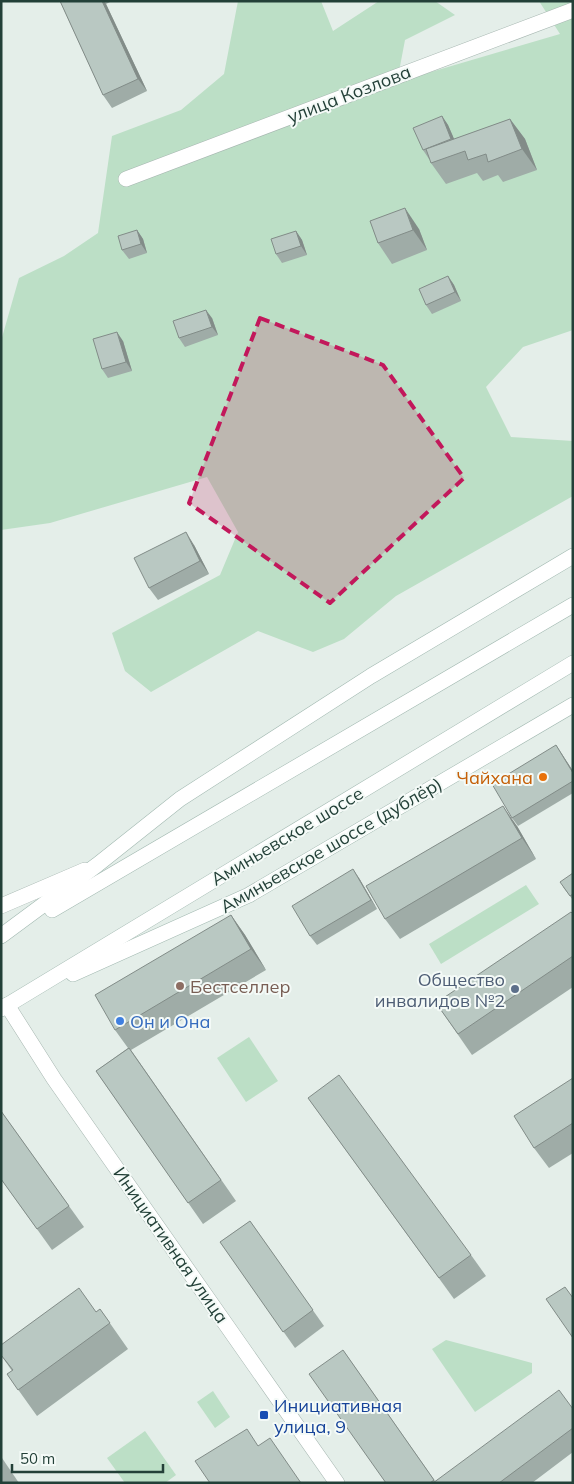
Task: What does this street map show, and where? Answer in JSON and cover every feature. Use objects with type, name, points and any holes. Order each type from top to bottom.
[{"type":"main road","name":"улица Козлова","points":[[126,179],[573,10]]},
{"type":"main road","points":[[1,938],[98,865],[180,799],[371,676],[573,556]]},
{"type":"main road","points":[[1,938],[573,605]]},
{"type":"main road","name":"Аминьевское шоссе","points":[[4,1007],[573,663]]},
{"type":"main road","name":"Аминьевское шоссе (дублёр)","points":[[26,994],[110,959],[249,895],[573,705]]},
{"type":"main road","points":[[1,906],[98,865]]},
{"type":"main road","name":"Инициативная улица","points":[[4,1007],[337,1483]]},
{"type":"highlighted area","points":[[260,318],[383,365],[464,478],[330,603],[189,503]]},
{"type":"green space","points":[[238,1],[321,1],[333,31],[379,1],[435,1],[455,15],[405,40],[397,82],[560,34],[539,1],[573,1],[573,330],[523,347],[486,387],[511,437],[573,441],[573,496],[396,596],[344,639],[313,652],[258,631],[151,692],[125,671],[112,633],[220,575],[238,532],[207,477],[50,523],[1,530],[1,341],[19,278],[64,256],[98,233],[112,136],[181,110],[224,74]]},
{"type":"green space","points":[[526,885],[539,904],[441,964],[429,944]]},
{"type":"green space","points":[[249,1037],[278,1081],[246,1102],[217,1058]]},
{"type":"green space","points":[[446,1340],[532,1363],[532,1373],[475,1412],[432,1349]]},
{"type":"green space","points":[[213,1391],[230,1417],[215,1428],[197,1402]]},
{"type":"green space","points":[[145,1431],[176,1475],[165,1483],[125,1483],[107,1458]]},
{"type":"building","points":[[60,1],[102,1],[138,79],[103,95]]},
{"type":"building","points":[[442,116],[451,139],[423,150],[413,128]]},
{"type":"building","points":[[510,119],[522,149],[488,162],[486,154],[468,160],[465,151],[431,163],[426,149]]},
{"type":"building","points":[[405,208],[413,230],[378,243],[370,221]]},
{"type":"building","points":[[137,230],[141,244],[122,250],[118,236]]},
{"type":"building","points":[[296,231],[301,246],[276,254],[271,239]]},
{"type":"building","points":[[448,276],[455,292],[426,305],[419,289]]},
{"type":"building","points":[[206,310],[212,327],[179,338],[173,321]]},
{"type":"building","points":[[117,332],[126,362],[102,369],[93,339]]},
{"type":"building","points":[[186,532],[200,561],[149,588],[134,558]]},
{"type":"building","points":[[556,745],[573,773],[573,781],[512,818],[492,784]]},
{"type":"building","points":[[503,806],[522,838],[385,919],[366,886]]},
{"type":"building","points":[[353,869],[371,900],[310,936],[292,906]]},
{"type":"building","points":[[573,873],[573,894],[570,896],[560,882]]},
{"type":"building","points":[[571,912],[573,914],[573,956],[458,1034],[436,1003]]},
{"type":"building","points":[[231,915],[251,949],[115,1030],[95,995]]},
{"type":"building","points":[[129,1048],[221,1180],[188,1203],[96,1071]]},
{"type":"building","points":[[339,1075],[471,1255],[439,1278],[308,1098]]},
{"type":"building","points":[[573,1078],[573,1123],[534,1148],[514,1116]]},
{"type":"building","points":[[1,1111],[69,1206],[37,1229],[1,1179]]},
{"type":"building","points":[[250,1221],[313,1310],[283,1332],[220,1242]]},
{"type":"building","points":[[565,1287],[573,1298],[573,1338],[546,1299]]},
{"type":"building","points":[[79,1288],[96,1312],[100,1309],[110,1323],[18,1390],[7,1374],[13,1370],[1,1355],[1,1345]]},
{"type":"building","points":[[343,1350],[434,1480],[430,1483],[386,1483],[309,1374]]},
{"type":"building","points":[[559,1390],[573,1409],[573,1428],[499,1483],[433,1483]]},
{"type":"building","points":[[247,1429],[258,1446],[270,1438],[301,1483],[210,1483],[195,1461]]},
{"type":"place","name":"Чайхана","points":[[543,777]]},
{"type":"place","name":"Бестселлер","points":[[180,986]]},
{"type":"place","name":"Общество инвалидов №2","points":[[515,989]]},
{"type":"place","name":"Он и Она","points":[[120,1021]]},
{"type":"place","name":"Инициативная улица, 9","points":[[264,1415]]}]
